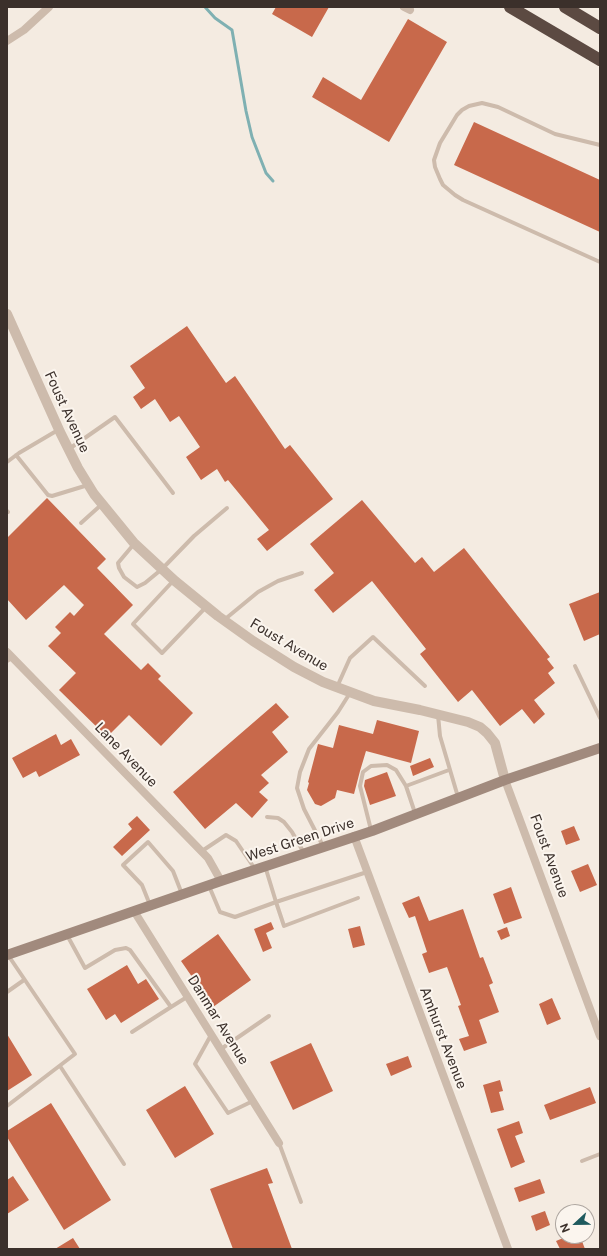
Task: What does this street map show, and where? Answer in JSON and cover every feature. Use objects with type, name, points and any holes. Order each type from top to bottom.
[{"type":"highway","points":[[510,7],[600,60]]},
{"type":"highway","points":[[565,7],[600,28]]},
{"type":"main road","name":"West Green Drive","points":[[7,955],[222,880],[372,830],[505,780],[600,748]]},
{"type":"street","points":[[7,41],[24,30],[49,7]]},
{"type":"street","name":"Foust Avenue","points":[[7,314],[68,449],[88,485],[102,505],[134,543],[174,580],[206,607],[253,641],[294,667],[323,682],[374,702],[468,722],[480,727],[487,733],[495,743],[505,780],[600,1036]]},
{"type":"street","name":"Lane Avenue","points":[[9,657],[208,858],[222,880]]},
{"type":"street","name":"Amhurst Avenue","points":[[354,836],[508,1249]]},
{"type":"street","name":"Danmar Avenue","points":[[134,911],[279,1143]]},
{"type":"lane","points":[[600,145],[555,134],[498,107],[482,103],[469,106],[457,115],[440,143],[434,160],[434,167],[443,185],[455,195],[600,262]]},
{"type":"lane","points":[[68,449],[116,417],[173,493]]},
{"type":"lane","points":[[7,462],[59,429]]},
{"type":"lane","points":[[16,455],[48,495],[52,496],[88,485]]},
{"type":"lane","points":[[81,523],[102,505]]},
{"type":"lane","points":[[134,543],[118,563],[124,577],[137,587],[146,582],[162,569],[194,536],[227,508]]},
{"type":"lane","points":[[224,620],[258,592],[278,581],[302,572]]},
{"type":"lane","points":[[174,580],[133,624],[162,653],[206,607]]},
{"type":"lane","points":[[337,688],[350,658],[373,637],[425,686]]},
{"type":"lane","points":[[575,666],[600,718]]},
{"type":"lane","points":[[323,846],[304,809],[297,788],[300,772],[309,749],[338,712],[350,692]]},
{"type":"lane","points":[[438,715],[440,736],[458,798]]},
{"type":"lane","points":[[372,830],[360,786],[364,772],[372,766],[387,765],[396,770],[406,786],[416,814]]},
{"type":"lane","points":[[406,786],[449,770]]},
{"type":"lane","points":[[267,817],[278,818],[284,822],[292,832],[304,853]]},
{"type":"lane","points":[[202,852],[226,835],[236,841],[255,869]]},
{"type":"lane","points":[[151,905],[142,885],[123,865],[148,842],[173,872],[182,894]]},
{"type":"lane","points":[[265,866],[284,926],[358,898]]},
{"type":"lane","points":[[209,885],[220,912],[235,917],[367,872]]},
{"type":"lane","points":[[67,934],[85,968],[115,950],[126,948],[130,950],[171,1007]]},
{"type":"lane","points":[[7,955],[75,1054],[7,1106]]},
{"type":"lane","points":[[7,992],[24,980]]},
{"type":"lane","points":[[132,1032],[187,996]]},
{"type":"lane","points":[[220,1049],[268,1016]]},
{"type":"lane","points":[[211,1035],[195,1064],[228,1113],[253,1101]]},
{"type":"lane","points":[[60,1066],[124,1164]]},
{"type":"lane","points":[[279,1143],[301,1202]]},
{"type":"lane","points":[[582,1161],[600,1154]]},
{"type":"building","points":[[276,7],[329,7],[312,37],[272,14]]},
{"type":"building","points":[[408,19],[447,42],[389,142],[312,97],[323,77],[361,100]]},
{"type":"building","points":[[474,122],[600,180],[600,232],[454,165]]},
{"type":"building","points":[[187,326],[226,383],[235,376],[285,449],[290,445],[333,499],[267,551],[257,539],[269,530],[228,480],[225,482],[217,469],[201,480],[186,457],[200,447],[179,416],[170,422],[155,399],[141,409],[133,397],[145,388],[130,366]]},
{"type":"building","points":[[47,498],[106,559],[97,568],[133,605],[104,634],[141,670],[148,663],[161,676],[158,679],[193,713],[161,746],[129,715],[107,737],[59,690],[76,673],[48,646],[61,633],[55,627],[70,612],[74,616],[84,605],[64,585],[26,620],[7,599],[7,538]]},
{"type":"building","points":[[362,500],[415,563],[422,557],[434,572],[464,548],[550,657],[547,659],[554,668],[548,673],[555,683],[534,700],[545,714],[534,724],[522,709],[500,726],[472,690],[458,702],[420,654],[426,649],[372,581],[333,613],[314,590],[334,573],[310,544]]},
{"type":"building","points":[[600,592],[600,634],[584,641],[569,604]]},
{"type":"building","points":[[276,703],[289,717],[272,732],[288,752],[261,775],[269,783],[259,792],[268,800],[252,818],[236,803],[205,829],[173,792]]},
{"type":"building","points":[[377,720],[419,731],[411,763],[366,751],[354,794],[337,790],[335,798],[321,806],[315,804],[307,790],[318,744],[333,748],[339,725],[373,734]]},
{"type":"building","points":[[56,734],[61,745],[71,739],[80,755],[39,777],[36,771],[23,778],[12,758]]},
{"type":"building","points":[[430,758],[434,767],[413,776],[410,766]]},
{"type":"building","points":[[387,772],[396,796],[370,805],[364,786],[365,780]]},
{"type":"building","points":[[137,816],[150,830],[122,856],[113,847],[132,829],[128,824]]},
{"type":"building","points":[[574,826],[580,840],[566,845],[561,831]]},
{"type":"building","points":[[588,864],[597,885],[580,892],[571,871]]},
{"type":"building","points":[[511,887],[522,918],[504,924],[493,894]]},
{"type":"building","points":[[419,896],[429,921],[463,909],[480,958],[483,957],[493,983],[489,985],[499,1012],[479,1020],[487,1043],[464,1051],[459,1039],[469,1036],[458,1006],[461,1005],[447,967],[429,973],[422,954],[427,952],[415,916],[409,918],[402,903]]},
{"type":"building","points":[[271,922],[274,929],[266,933],[272,948],[263,952],[254,929]]},
{"type":"building","points":[[360,926],[365,945],[353,948],[348,929]]},
{"type":"building","points":[[507,927],[510,936],[501,940],[497,931]]},
{"type":"building","points":[[218,934],[251,980],[213,1007],[181,961]]},
{"type":"building","points":[[127,965],[138,984],[146,979],[159,999],[121,1023],[115,1014],[106,1020],[87,989]]},
{"type":"building","points":[[552,998],[561,1019],[547,1025],[539,1004]]},
{"type":"building","points":[[7,1034],[32,1075],[7,1091]]},
{"type":"building","points":[[311,1043],[333,1091],[293,1110],[270,1062]]},
{"type":"building","points":[[408,1056],[412,1067],[391,1076],[386,1064]]},
{"type":"building","points":[[500,1080],[503,1091],[499,1092],[504,1110],[491,1113],[483,1085]]},
{"type":"building","points":[[185,1086],[214,1134],[175,1158],[146,1110]]},
{"type":"building","points":[[590,1087],[596,1103],[550,1120],[544,1105]]},
{"type":"building","points":[[51,1103],[111,1200],[64,1230],[7,1137],[7,1131]]},
{"type":"building","points":[[519,1121],[523,1133],[515,1136],[525,1162],[511,1168],[497,1129]]},
{"type":"building","points":[[267,1168],[273,1183],[268,1184],[292,1249],[233,1249],[210,1189]]},
{"type":"building","points":[[13,1176],[29,1200],[7,1214],[7,1180]]},
{"type":"building","points":[[540,1179],[545,1193],[519,1202],[514,1188]]},
{"type":"building","points":[[545,1211],[550,1225],[536,1231],[531,1216]]},
{"type":"building","points":[[73,1238],[80,1249],[55,1249]]},
{"type":"building","points":[[558,1244],[583,1244],[585,1249],[560,1249]]},
{"type":"waterway","points":[[205,7],[215,18],[232,30],[252,137],[266,173],[273,181]]}]
